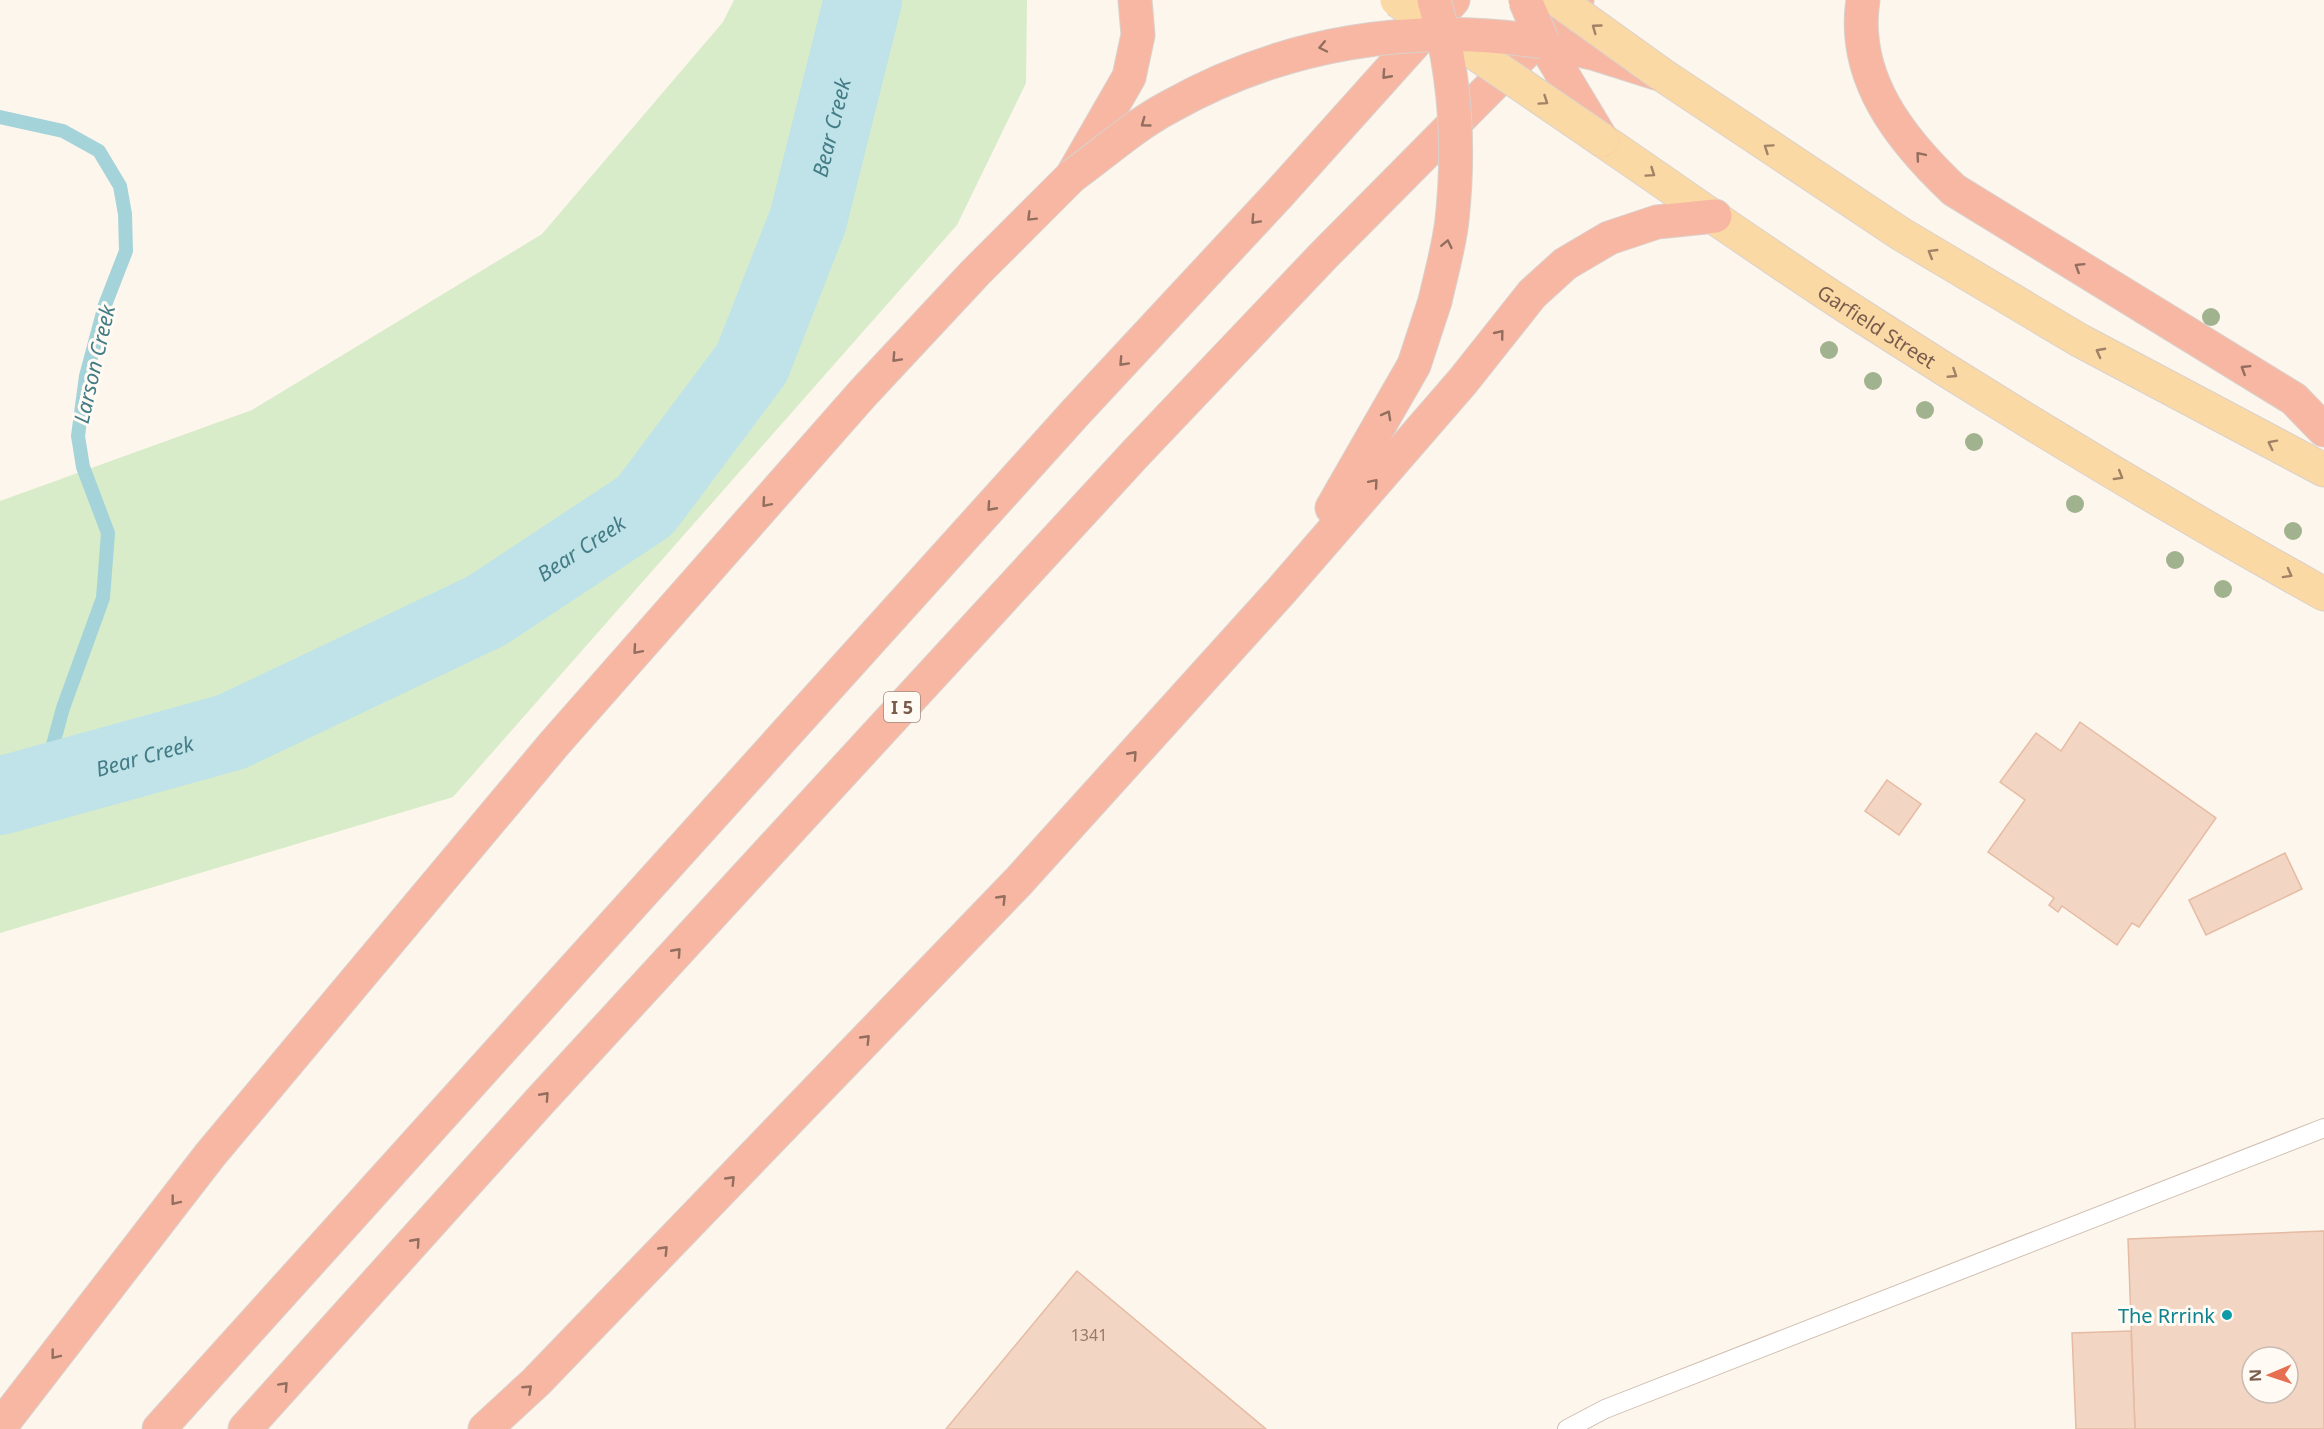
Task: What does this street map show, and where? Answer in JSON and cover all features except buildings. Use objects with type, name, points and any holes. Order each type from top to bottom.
[{"type":"highway","points":[[1072,176],[1129,77],[1138,35],[1135,0]]},
{"type":"highway","points":[[1281,591],[1362,460],[1414,365],[1435,301],[1452,221],[1456,141],[1452,82],[1434,0]]},
{"type":"highway","points":[[159,1429],[1060,430],[1278,195],[1453,0]]},
{"type":"highway","points":[[1525,0],[1543,42],[1602,140]]},
{"type":"highway","name":"I 5","points":[[245,1429],[362,1302],[540,1101],[1136,453],[1325,254],[1577,0]]},
{"type":"highway","points":[[1863,0],[1861,14],[1866,59],[1877,94],[1895,127],[1928,166],[1953,190],[2294,399],[2324,430]]},
{"type":"highway","points":[[0,1427],[210,1155],[554,744],[847,411],[975,273],[1072,176],[1167,108],[1233,75],[1295,54],[1348,42],[1398,34],[1499,35],[1596,54],[1661,74]]},
{"type":"highway","points":[[485,1429],[536,1382],[1018,882],[1281,591],[1463,381],[1532,294],[1565,264],[1609,237],[1657,222],[1715,216]]},
{"type":"main road","name":"Garfield Street","points":[[1397,0],[1855,312],[1978,391],[2236,545],[2324,594]]},
{"type":"main road","points":[[1558,0],[1661,74],[1900,234],[2079,340],[2324,470]]},
{"type":"lane","points":[[1567,1429],[1605,1409],[2324,1128]]},
{"type":"green space","points":[[734,0],[1027,0],[1026,83],[957,225],[453,797],[0,933],[0,501],[252,410],[542,234],[723,22]]},
{"type":"waterway","name":"Bear Creek","points":[[0,796],[231,732],[486,611],[645,506],[752,363],[808,220],[863,0]]},
{"type":"waterway","name":"Larson Creek","points":[[0,117],[63,131],[99,151],[120,186],[125,214],[126,251],[105,305],[86,376],[78,436],[83,467],[108,533],[103,598],[63,708],[42,785]]},
{"type":"place","name":"The Rrrink","points":[[2227,1315]]}]
